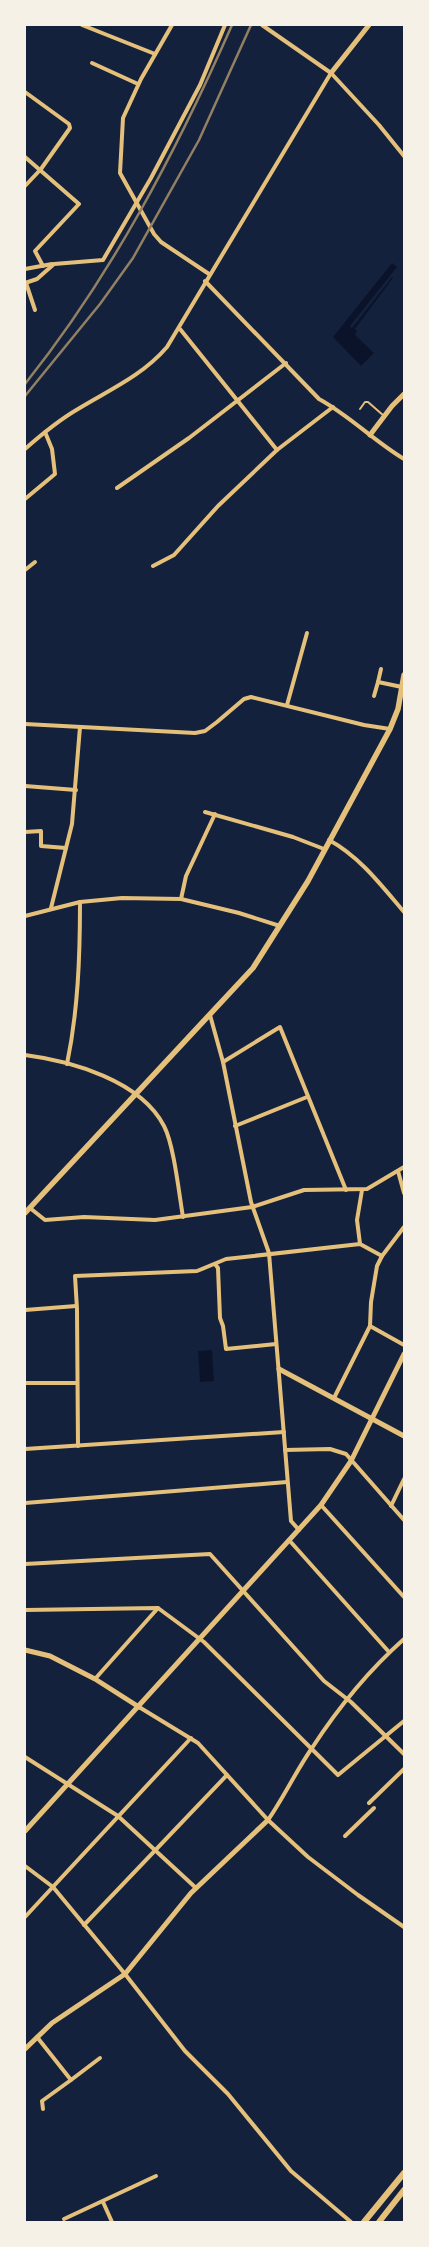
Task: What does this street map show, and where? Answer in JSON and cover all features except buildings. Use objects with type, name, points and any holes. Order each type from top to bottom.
[{"type":"main road","points":[[27,1211],[253,968],[308,880],[390,729],[398,709],[404,675]]},
{"type":"main road","points":[[364,2222],[404,2173]]},
{"type":"main road","points":[[379,2222],[404,2190]]},
{"type":"street","points":[[82,25],[155,54]]},
{"type":"street","points":[[172,25],[138,84],[123,118],[120,173],[161,242],[209,274]]},
{"type":"street","points":[[25,269],[54,264],[103,260],[137,203],[200,85],[225,25]]},
{"type":"street","points":[[262,25],[330,73],[379,125],[404,156]]},
{"type":"street","points":[[25,449],[77,409],[142,372],[154,362],[180,329],[209,274],[330,73],[369,25]]},
{"type":"street","points":[[92,63],[138,84]]},
{"type":"street","points":[[25,92],[70,126],[41,169],[25,186]]},
{"type":"street","points":[[25,157],[41,169],[78,204],[35,251],[43,266]]},
{"type":"street","points":[[35,310],[26,283],[37,279],[54,264]]},
{"type":"street","points":[[205,281],[319,399],[341,411],[370,436],[404,459]]},
{"type":"street","points":[[180,329],[277,450]]},
{"type":"street","points":[[117,488],[238,401],[286,363]]},
{"type":"street","points":[[370,436],[384,416],[404,394]]},
{"type":"street","points":[[153,566],[174,555],[218,506],[277,450],[333,407]]},
{"type":"street","points":[[25,499],[55,474],[52,449],[45,432]]},
{"type":"street","points":[[25,570],[35,562]]},
{"type":"street","points":[[287,705],[307,633]]},
{"type":"street","points":[[374,696],[381,669]]},
{"type":"street","points":[[378,682],[402,687]]},
{"type":"street","points":[[25,724],[195,733],[211,726],[244,699],[251,697],[341,720],[390,729]]},
{"type":"street","points":[[51,908],[72,824],[80,727]]},
{"type":"street","points":[[25,786],[76,790]]},
{"type":"street","points":[[205,812],[293,836],[324,849]]},
{"type":"street","points":[[181,899],[186,876],[215,814]]},
{"type":"street","points":[[25,832],[41,831],[41,846],[66,848]]},
{"type":"street","points":[[329,840],[345,849],[364,866],[404,912]]},
{"type":"street","points":[[25,916],[80,902],[122,898],[181,899],[239,913],[280,926]]},
{"type":"street","points":[[68,1064],[75,1028],[76,984],[80,967],[80,902]]},
{"type":"street","points":[[210,1015],[222,1062],[252,1207],[269,1255],[291,1521],[299,1530]]},
{"type":"street","points":[[222,1062],[280,1027],[346,1190]]},
{"type":"street","points":[[25,1055],[68,1064],[116,1080],[155,1113],[165,1128],[183,1217]]},
{"type":"street","points":[[235,1126],[307,1097]]},
{"type":"street","points":[[27,1211],[46,1220],[84,1218],[138,1221],[183,1217],[252,1207],[304,1190],[362,1190],[404,1167]]},
{"type":"street","points":[[398,1171],[404,1193]]},
{"type":"street","points":[[360,1244],[357,1220],[362,1190]]},
{"type":"street","points":[[334,1398],[370,1326],[374,1278],[382,1256],[404,1227]]},
{"type":"street","points":[[398,1237],[404,1240]]},
{"type":"street","points":[[78,1446],[75,1276],[167,1273],[197,1270],[226,1259],[360,1244],[382,1256]]},
{"type":"street","points":[[215,1264],[218,1268],[220,1318],[226,1349],[276,1344]]},
{"type":"street","points":[[25,1310],[76,1306]]},
{"type":"street","points":[[370,1326],[404,1345]]},
{"type":"street","points":[[25,1831],[321,1505],[351,1461],[404,1354]]},
{"type":"street","points":[[278,1369],[404,1436]]},
{"type":"street","points":[[25,1383],[76,1384]]},
{"type":"street","points":[[25,1449],[284,1432]]},
{"type":"street","points":[[285,1450],[330,1449],[346,1454],[404,1520]]},
{"type":"street","points":[[391,1506],[404,1479]]},
{"type":"street","points":[[25,1503],[287,1482]]},
{"type":"street","points":[[321,1505],[404,1597]]},
{"type":"street","points":[[289,1540],[389,1652]]},
{"type":"street","points":[[25,1564],[210,1554],[324,1681],[347,1698],[404,1754]]},
{"type":"street","points":[[95,1680],[158,1608]]},
{"type":"street","points":[[25,1610],[158,1608],[200,1639],[338,1775],[404,1721]]},
{"type":"street","points":[[25,2049],[52,2023],[125,1974],[196,1888],[268,1820],[311,1748],[347,1698],[389,1652],[404,1640]]},
{"type":"street","points":[[25,1650],[50,1656],[95,1680],[191,1738],[227,1774],[268,1820],[308,1857],[364,1900],[404,1926]]},
{"type":"street","points":[[25,1917],[191,1738]]},
{"type":"street","points":[[25,1757],[118,1816],[196,1888]]},
{"type":"street","points":[[369,1803],[404,1769]]},
{"type":"street","points":[[84,1924],[227,1774]]},
{"type":"street","points":[[345,1836],[374,1808]]},
{"type":"street","points":[[25,1866],[53,1887],[125,1974],[185,2051],[228,2094],[291,2171],[350,2222]]},
{"type":"street","points":[[37,2037],[71,2080]]},
{"type":"street","points":[[43,2109],[42,2102],[100,2058]]},
{"type":"street","points":[[64,2219],[104,2202],[156,2176]]},
{"type":"street","points":[[104,2202],[112,2222]]},
{"type":"lane","points":[[360,409],[365,402],[368,402],[384,416]]},
{"type":"water","points":[[392,263],[397,267],[350,326],[352,328],[392,277],[355,329],[357,331],[355,335],[374,353],[361,366],[333,337]]},
{"type":"water","points":[[212,1350],[214,1381],[200,1382],[198,1351]]},
{"type":"railway","points":[[25,384],[86,300],[140,211],[165,166],[232,25]]},
{"type":"railway","points":[[25,396],[100,304],[133,258],[199,140],[251,25]]}]
